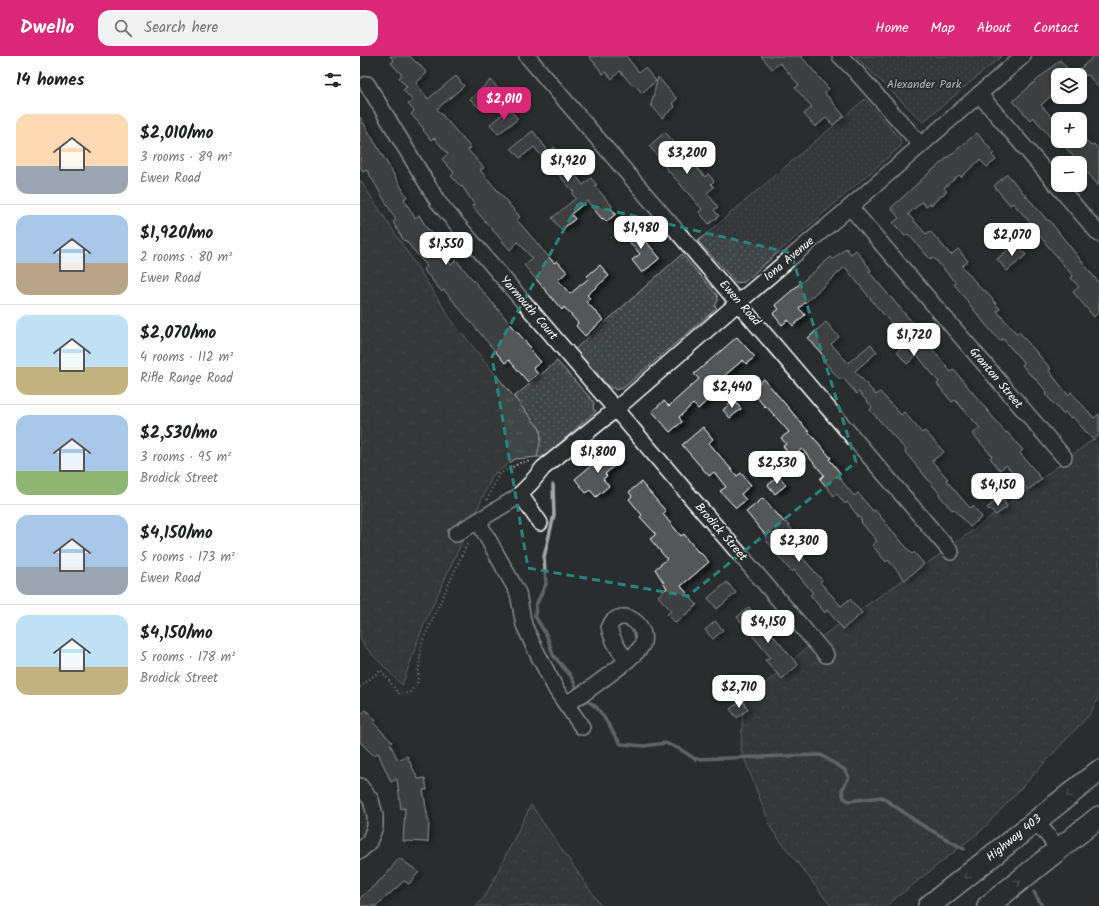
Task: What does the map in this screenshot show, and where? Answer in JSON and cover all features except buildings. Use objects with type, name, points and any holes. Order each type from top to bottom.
[{"type":"highway","name":"Highway 403","points":[[929,906],[1099,770]]},
{"type":"highway","points":[[988,906],[1099,817]]},
{"type":"street","name":"Ewen Road","points":[[527,56],[951,552]]},
{"type":"street","points":[[840,56],[921,145]]},
{"type":"street","name":"Iona Avenue","points":[[456,534],[497,510],[520,494],[531,483],[542,468],[616,409],[1023,56]]},
{"type":"street","name":"Yarmouth Court","points":[[367,84],[438,202],[616,409]]},
{"type":"street","points":[[979,94],[1099,234]]},
{"type":"street","name":"Granton Street","points":[[850,207],[1064,457]]},
{"type":"street","name":"Brodick Street","points":[[616,409],[826,655]]},
{"type":"street","points":[[520,494],[540,523]]},
{"type":"street","points":[[478,521],[518,593],[524,625],[550,679],[582,727]]},
{"type":"street","points":[[566,704],[587,691],[627,661]]},
{"type":"street","points":[[360,786],[371,800],[375,815],[375,827],[370,842],[360,851]]},
{"type":"street","points":[[1036,821],[1059,849]]},
{"type":"path","points":[[360,687],[381,670],[399,694],[409,693],[417,684],[422,642],[499,474],[520,463],[554,459]]},
{"type":"highlighted area","points":[[579,203],[791,253],[856,462],[688,596],[528,568],[492,357]]},
{"type":"shaded area","points":[[360,787],[374,815],[360,850]]},
{"type":"green space","name":"Alexander Park","points":[[855,56],[1002,56],[923,122]]},
{"type":"green space","points":[[865,99],[900,139],[901,146],[744,282],[736,283],[698,241]]},
{"type":"green space","points":[[360,180],[455,325],[540,429],[542,438],[537,457],[515,459],[493,475],[424,624],[402,685],[366,648],[360,639]]},
{"type":"green space","points":[[682,254],[717,295],[718,300],[715,306],[717,308],[623,388],[615,390],[614,388],[611,388],[575,349]]},
{"type":"green space","points":[[557,361],[592,400],[594,403],[593,409],[596,411],[544,457],[537,457],[541,438],[540,429],[514,397]]},
{"type":"green space","points":[[1099,435],[1099,697],[1089,715],[983,829],[886,906],[831,906],[772,830],[741,750],[743,702],[815,641],[952,546]]},
{"type":"green space","points":[[531,805],[601,906],[475,906],[485,897]]},
{"type":"waterway","points":[[553,485],[554,515],[544,557],[546,584],[536,605],[535,616],[547,636],[553,655],[570,675],[579,692]]},
{"type":"waterway","points":[[583,698],[598,709],[621,744],[644,746],[665,743],[680,749],[695,759],[821,755],[845,770],[849,777],[842,790],[844,798],[849,801],[882,797],[920,824],[964,849]]},
{"type":"waterway","points":[[1034,892],[1042,906]]}]
